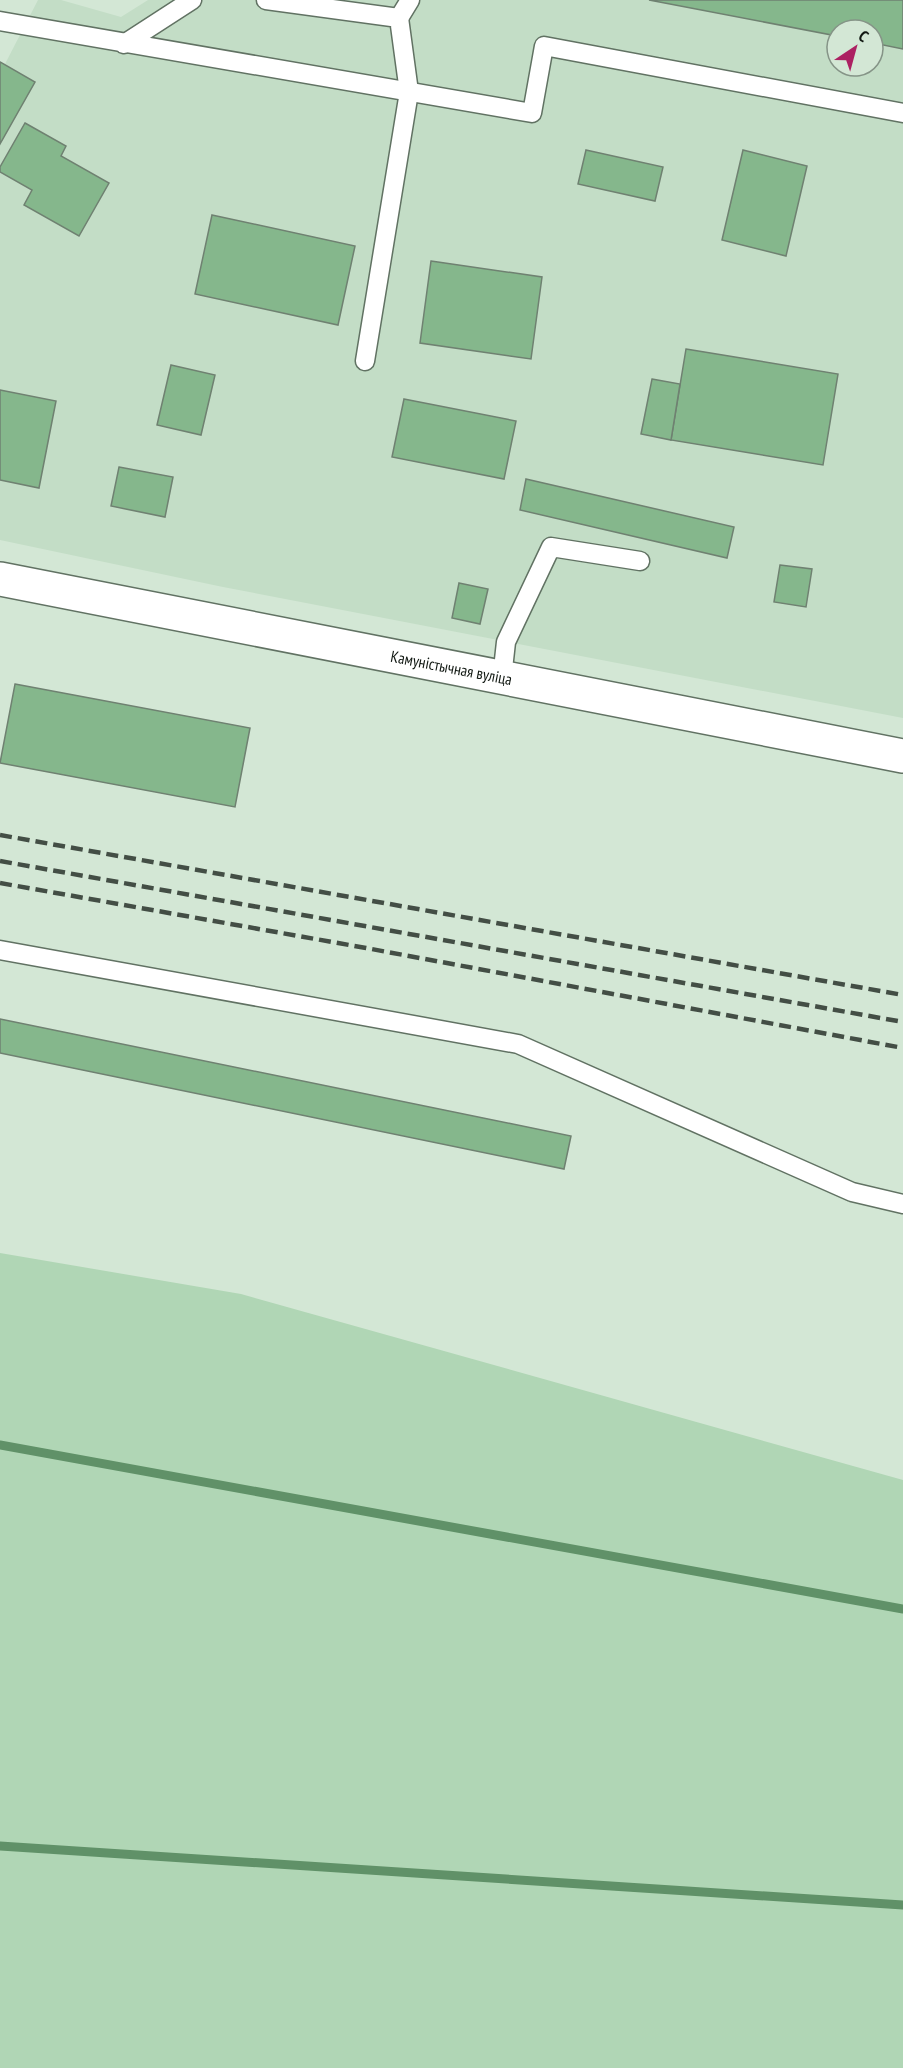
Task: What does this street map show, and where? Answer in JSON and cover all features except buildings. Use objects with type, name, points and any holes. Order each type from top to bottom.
[{"type":"street","name":"Камуністычная вуліца","points":[[0,579],[903,756]]},
{"type":"lane","points":[[124,44],[192,0]]},
{"type":"lane","points":[[266,0],[399,18]]},
{"type":"lane","points":[[365,361],[409,92],[399,18],[410,0]]},
{"type":"lane","points":[[0,21],[532,113],[544,46],[903,113]]},
{"type":"lane","points":[[502,678],[506,642],[551,547],[640,561]]},
{"type":"lane","points":[[0,950],[518,1044],[852,1192],[903,1204]]},
{"type":"shaded area","points":[[38,0],[61,0],[121,17],[148,0],[903,0],[903,718],[223,587],[0,540],[0,62],[5,64]]},
{"type":"shaded area","points":[[0,1253],[241,1294],[903,1480],[903,2068],[0,2068]]},
{"type":"waterway","points":[[0,1445],[903,1609]]},
{"type":"waterway","points":[[0,1846],[903,1905]]},
{"type":"railway","points":[[0,835],[903,995]]},
{"type":"railway","points":[[0,861],[903,1022]]},
{"type":"railway","points":[[0,883],[366,948],[903,1048]]}]
